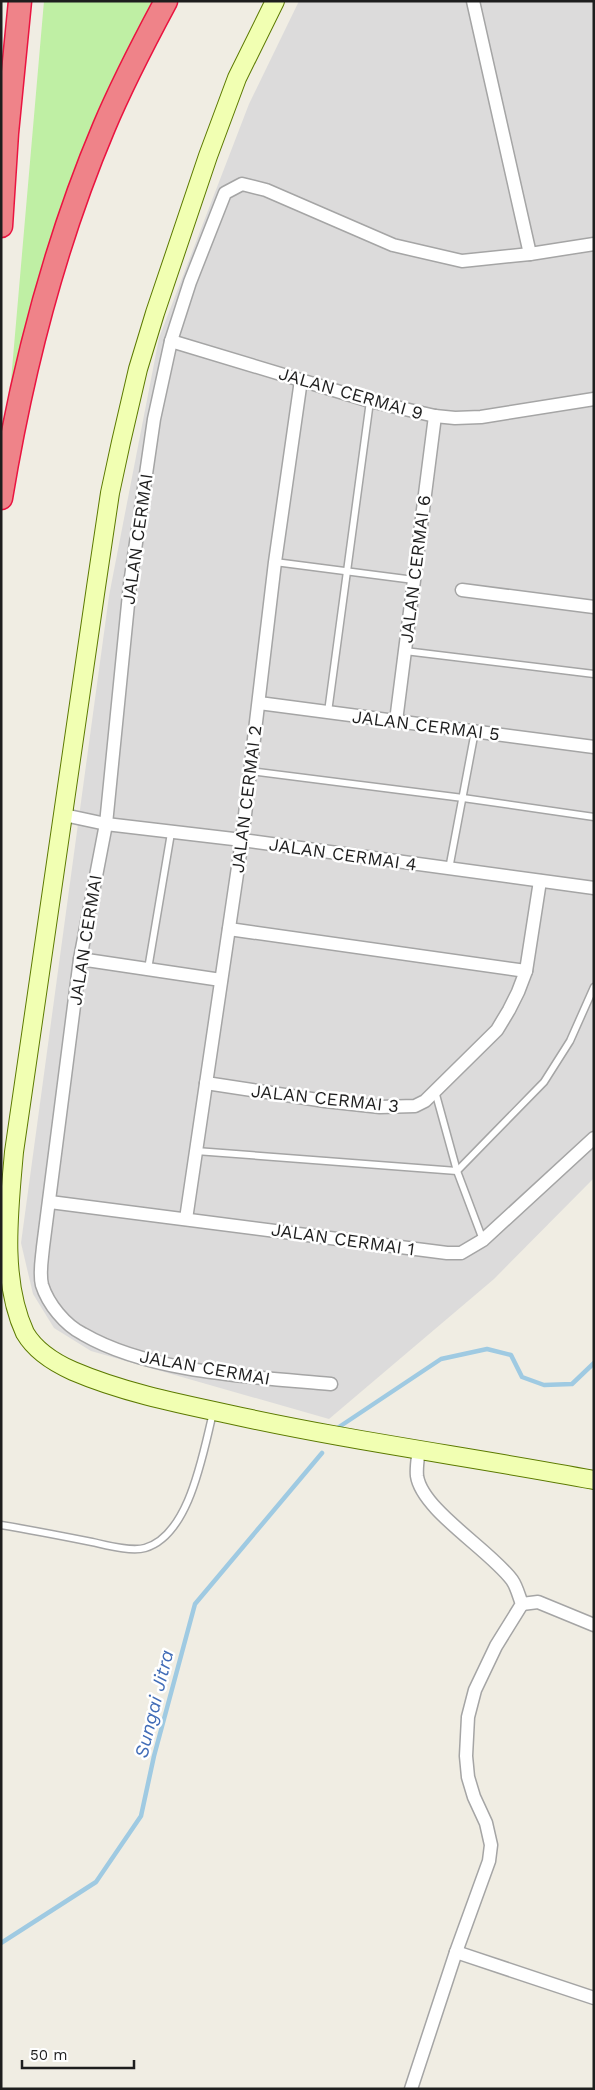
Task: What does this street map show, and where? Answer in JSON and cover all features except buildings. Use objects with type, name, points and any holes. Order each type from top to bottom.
[{"type":"highway","points":[[1,226],[7,133],[20,1]]},
{"type":"highway","points":[[1,498],[26,366],[51,276],[74,204],[104,126],[166,1]]},
{"type":"street","points":[[276,1],[237,78],[208,156],[138,369],[110,492],[14,1152],[7,1231],[6,1301],[25,1333],[43,1354],[72,1370],[150,1397],[291,1428],[594,1480]]},
{"type":"street","points":[[473,1],[530,254],[594,244]]},
{"type":"street","name":"JALAN CERMAI","points":[[331,1384],[227,1375],[154,1361],[125,1352],[82,1334],[64,1320],[52,1304],[42,1284],[43,1247],[80,959],[106,824],[130,584],[154,419],[171,341],[190,282],[226,193],[242,184],[266,190],[393,245],[462,261],[530,254]]},
{"type":"street","name":"JALAN CERMAI 9","points":[[171,341],[370,402],[435,416],[455,418],[480,416],[594,399]]},
{"type":"street","name":"JALAN CERMAI 2","points":[[186,1219],[242,840],[275,562],[301,380]]},
{"type":"street","name":"JALAN CERMAI 6","points":[[396,721],[435,416]]},
{"type":"street","points":[[462,590],[594,607]]},
{"type":"street","name":"JALAN CERMAI 5","points":[[259,703],[594,747]]},
{"type":"street","name":"JALAN CERMAI 4","points":[[64,815],[106,824],[171,833],[242,840],[594,888]]},
{"type":"street","name":"JALAN CERMAI 3","points":[[206,1083],[325,1101],[402,1108],[415,1106],[425,1101],[497,1030],[518,992],[526,971],[540,881]]},
{"type":"street","points":[[229,928],[526,971]]},
{"type":"street","points":[[80,959],[221,980]]},
{"type":"street","name":"JALAN CERMAI 1","points":[[50,1202],[447,1253],[461,1253],[483,1240],[594,1138]]},
{"type":"street","points":[[419,1449],[418,1477],[426,1495],[441,1513],[503,1569],[513,1582],[522,1604]]},
{"type":"street","points":[[522,1604],[538,1602],[594,1625]]},
{"type":"street","points":[[411,2089],[456,1952],[489,1861],[491,1845],[486,1823],[474,1797],[468,1777],[466,1756],[468,1717],[475,1690],[484,1668],[522,1604]]},
{"type":"street","points":[[456,1952],[594,1998]]},
{"type":"lane","points":[[328,712],[370,402]]},
{"type":"lane","points":[[275,562],[414,580]]},
{"type":"lane","points":[[405,652],[594,674]]},
{"type":"lane","points":[[449,869],[475,731]]},
{"type":"lane","points":[[250,771],[463,798],[594,818]]},
{"type":"lane","points":[[148,969],[171,833]]},
{"type":"lane","points":[[457,1171],[544,1082],[570,1040],[594,987]]},
{"type":"lane","points":[[435,1091],[457,1171],[483,1240]]},
{"type":"lane","points":[[196,1151],[457,1171]]},
{"type":"lane","points":[[1,1525],[119,1548],[144,1549],[158,1542],[174,1527],[187,1500],[197,1475],[213,1411]]},
{"type":"shaded area","points":[[299,1],[594,1],[594,1178],[494,1279],[329,1419],[91,1351],[54,1328],[33,1294],[21,1243],[109,596],[159,338],[249,104]]},
{"type":"green space","points":[[44,1],[162,1],[104,119],[6,438]]},
{"type":"waterway","name":"Sungai Jitra","points":[[336,1429],[441,1359],[487,1349],[511,1355],[522,1377],[544,1385],[572,1384],[594,1363]]},
{"type":"waterway","name":"Sungai Jitra","points":[[1,1943],[96,1882],[141,1816],[154,1756],[195,1604],[322,1453]]}]
